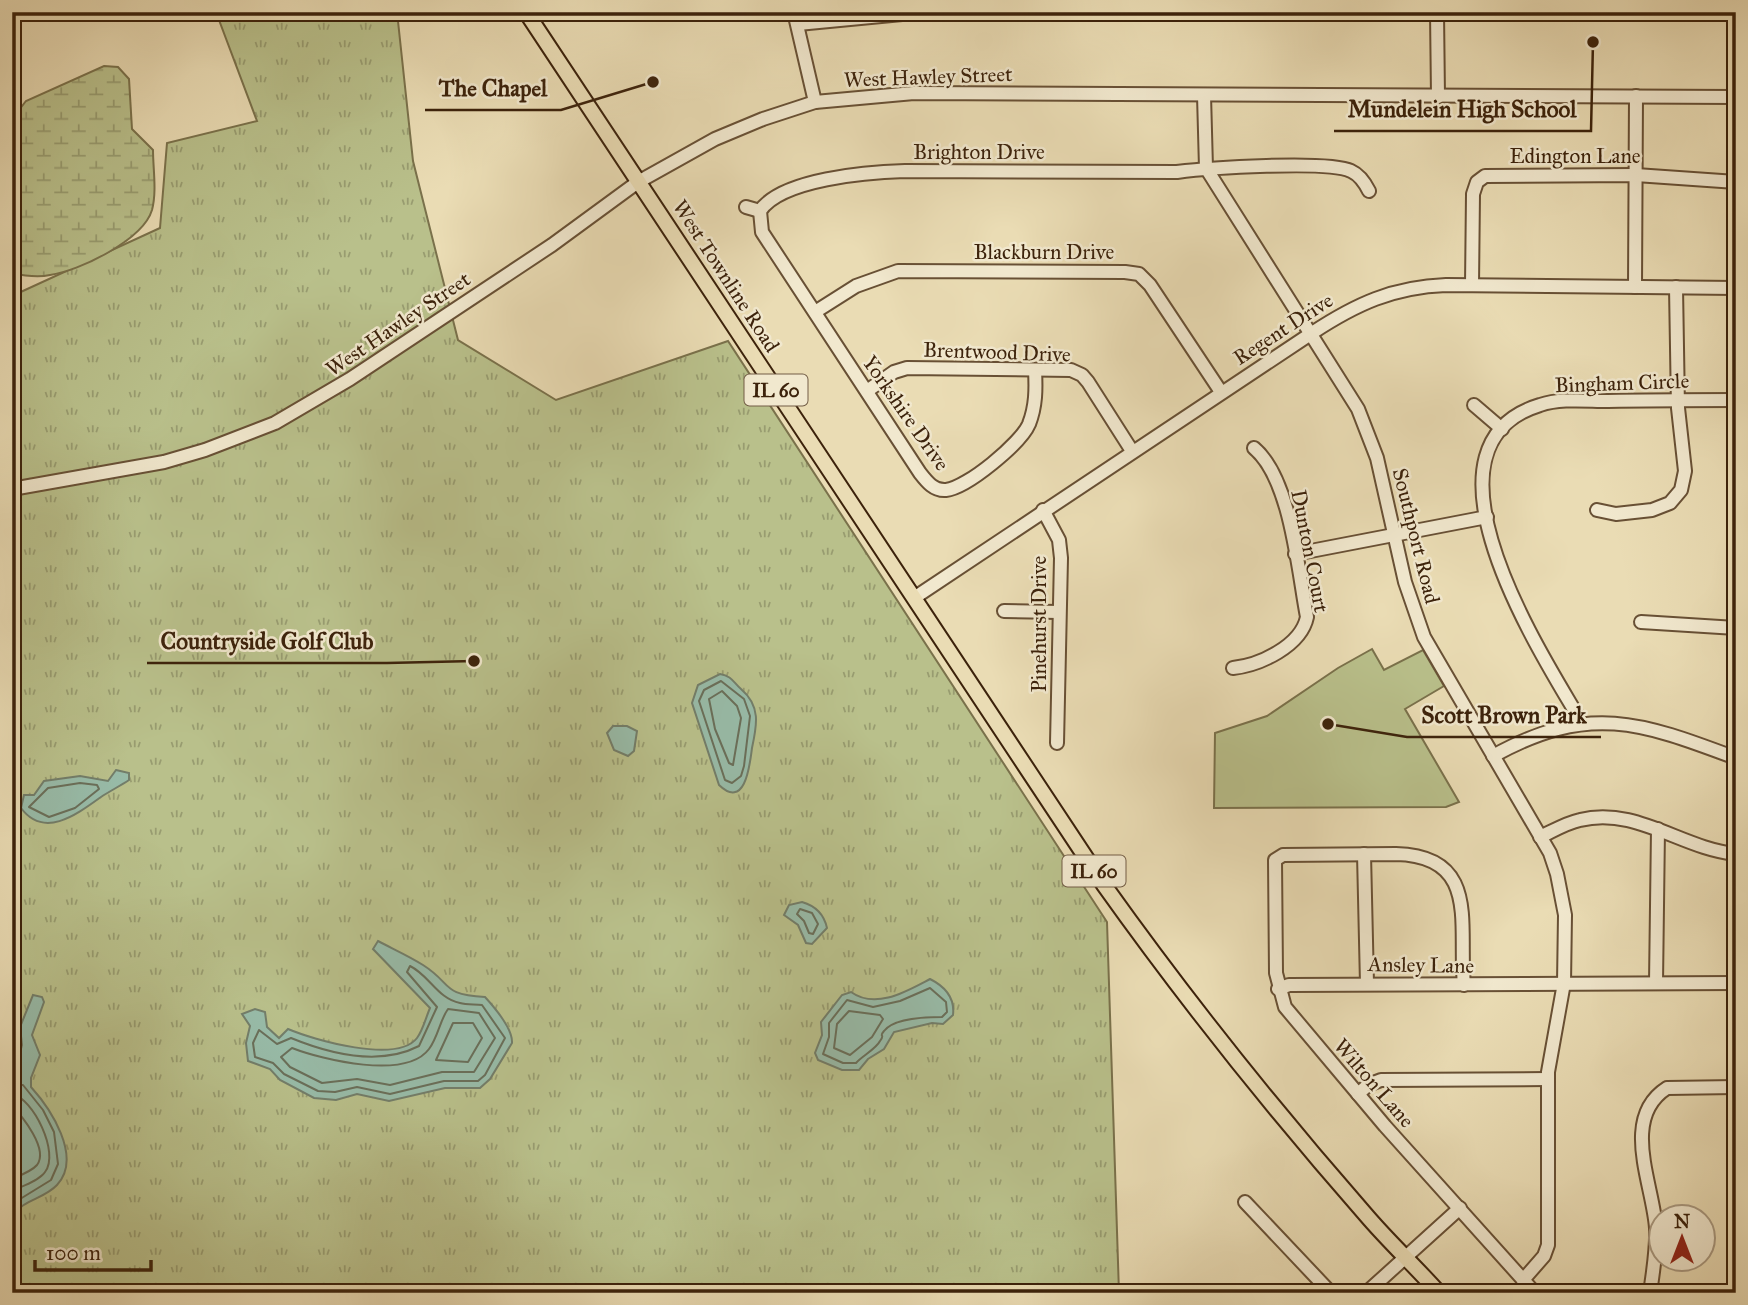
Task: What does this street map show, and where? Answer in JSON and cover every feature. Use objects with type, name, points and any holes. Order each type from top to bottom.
[{"type":"main road","name":"West Townline Road","points":[[526,12],[914,598]]},
{"type":"main road","name":"IL 60","points":[[914,598],[1104,885],[1168,975],[1272,1106],[1367,1217],[1439,1293]]},
{"type":"street","points":[[815,102],[796,18],[923,12]]},
{"type":"street","points":[[1437,12],[1438,97]]},
{"type":"street","name":"West Hawley Street","points":[[12,489],[164,461],[205,450],[275,423],[350,379],[552,245],[638,182],[735,130],[815,102],[914,93],[1736,97]]},
{"type":"street","points":[[1204,95],[1206,168]]},
{"type":"street","points":[[1635,287],[1636,96]]},
{"type":"street","name":"Brighton Drive","points":[[760,211],[772,198],[801,187],[880,172],[1177,172],[1206,168],[1342,168],[1358,174],[1369,191]]},
{"type":"street","name":"Southport Road","points":[[1206,168],[1346,386],[1366,426],[1385,488],[1405,582],[1424,637],[1549,853],[1563,894],[1564,983],[1548,1079],[1548,1245],[1544,1256],[1524,1280]]},
{"type":"street","name":"Edington Lane","points":[[1472,285],[1473,194],[1477,183],[1485,176],[1636,175],[1736,182]]},
{"type":"street","points":[[746,207],[760,211]]},
{"type":"street","name":"Yorkshire Drive","points":[[760,211],[762,232],[927,482],[937,489],[949,489],[1007,453],[1022,437],[1033,412],[1035,370]]},
{"type":"street","name":"Blackburn Drive","points":[[815,312],[856,286],[898,271],[1125,271],[1139,274],[1150,285],[1221,392]]},
{"type":"street","name":"Regent Drive","points":[[914,598],[1312,332],[1359,304],[1387,293],[1424,286],[1472,285],[1736,288]]},
{"type":"street","points":[[1597,510],[1616,514],[1653,510],[1678,496],[1684,481],[1678,400],[1676,287]]},
{"type":"street","name":"Brentwood Drive","points":[[867,391],[894,372],[907,368],[1071,370],[1082,375],[1132,451]]},
{"type":"street","name":"Bingham Circle","points":[[1579,724],[1576,713],[1514,600],[1482,493],[1483,468],[1488,451],[1502,429],[1527,410],[1552,402],[1736,400]]},
{"type":"street","points":[[1474,405],[1502,429]]},
{"type":"street","name":"Dunton Court","points":[[1233,668],[1246,667],[1267,658],[1304,629],[1307,617],[1295,554],[1272,468],[1254,448]]},
{"type":"street","name":"Pinehurst Drive","points":[[1043,510],[1059,540],[1057,743]]},
{"type":"street","points":[[1295,554],[1487,517]]},
{"type":"street","points":[[1004,611],[1059,612]]},
{"type":"street","points":[[1641,622],[1736,628]]},
{"type":"street","points":[[1493,756],[1541,733],[1579,724],[1615,723],[1666,732],[1736,758]]},
{"type":"street","points":[[1540,837],[1570,823],[1599,817],[1621,818],[1712,850],[1736,854]]},
{"type":"street","points":[[1657,983],[1658,829]]},
{"type":"street","points":[[1367,984],[1364,854],[1413,854],[1434,861],[1451,876],[1461,899],[1464,985]]},
{"type":"street","name":"Wilton Lane","points":[[1364,854],[1283,855],[1275,860],[1273,875],[1278,989],[1285,1007],[1358,1094],[1535,1293]]},
{"type":"street","name":"Ansley Lane","points":[[1278,989],[1289,985],[1736,983]]},
{"type":"street","points":[[1358,1094],[1368,1085],[1381,1080],[1548,1079]]},
{"type":"street","points":[[1650,1293],[1656,1229],[1642,1133],[1647,1105],[1667,1088],[1736,1087]]},
{"type":"street","points":[[1245,1202],[1331,1293]]},
{"type":"street","points":[[1366,1293],[1460,1208]]},
{"type":"green space","points":[[216,12],[397,12],[413,161],[458,340],[556,400],[728,341],[1107,922],[1119,1293],[12,1293],[12,296],[160,228],[167,143],[257,121]]},
{"type":"green space","points":[[104,66],[118,67],[129,79],[132,129],[153,150],[155,188],[152,210],[136,232],[93,261],[45,276],[12,273],[12,119],[26,101]]},
{"type":"green space","points":[[1372,649],[1384,670],[1423,650],[1444,686],[1405,709],[1459,802],[1446,807],[1214,808],[1215,733],[1267,716],[1338,668]]},
{"type":"water","points":[[720,674],[730,678],[747,695],[756,716],[748,773],[741,788],[735,792],[719,785],[692,703],[698,685]]},
{"type":"water","points":[[613,726],[627,726],[637,731],[634,751],[628,756],[614,750],[607,733]]},
{"type":"water","points":[[116,770],[129,773],[129,780],[71,817],[50,823],[40,822],[21,808],[24,795],[34,795],[44,781],[80,776],[108,781]]},
{"type":"water","points":[[802,902],[819,911],[827,928],[812,944],[806,943],[798,925],[784,915],[789,905]]},
{"type":"water","points":[[378,941],[423,965],[454,991],[485,997],[503,1019],[510,1031],[512,1043],[490,1079],[480,1088],[445,1088],[389,1101],[357,1094],[336,1100],[314,1098],[280,1080],[270,1069],[248,1061],[246,1043],[250,1026],[242,1014],[255,1009],[265,1012],[267,1027],[279,1038],[288,1029],[335,1044],[392,1049],[407,1046],[417,1038],[430,1008],[373,949]]},
{"type":"water","points":[[930,979],[945,989],[951,998],[953,1015],[943,1024],[932,1023],[894,1032],[884,1049],[868,1059],[859,1070],[842,1070],[818,1060],[815,1053],[822,1035],[821,1022],[842,995],[851,992],[861,997],[881,999]]},
{"type":"water","points":[[33,995],[42,997],[44,1002],[32,1035],[40,1055],[31,1078],[31,1087],[47,1107],[61,1133],[67,1161],[64,1174],[57,1185],[22,1206],[12,1216],[12,1084],[22,1045],[20,1027]]},
{"type":"place","name":"Mundelein High School","points":[[1593,42]]},
{"type":"place","name":"The Chapel","points":[[653,82]]},
{"type":"place","name":"Countryside Golf Club","points":[[474,661]]},
{"type":"place","name":"Scott Brown Park","points":[[1328,724]]}]
